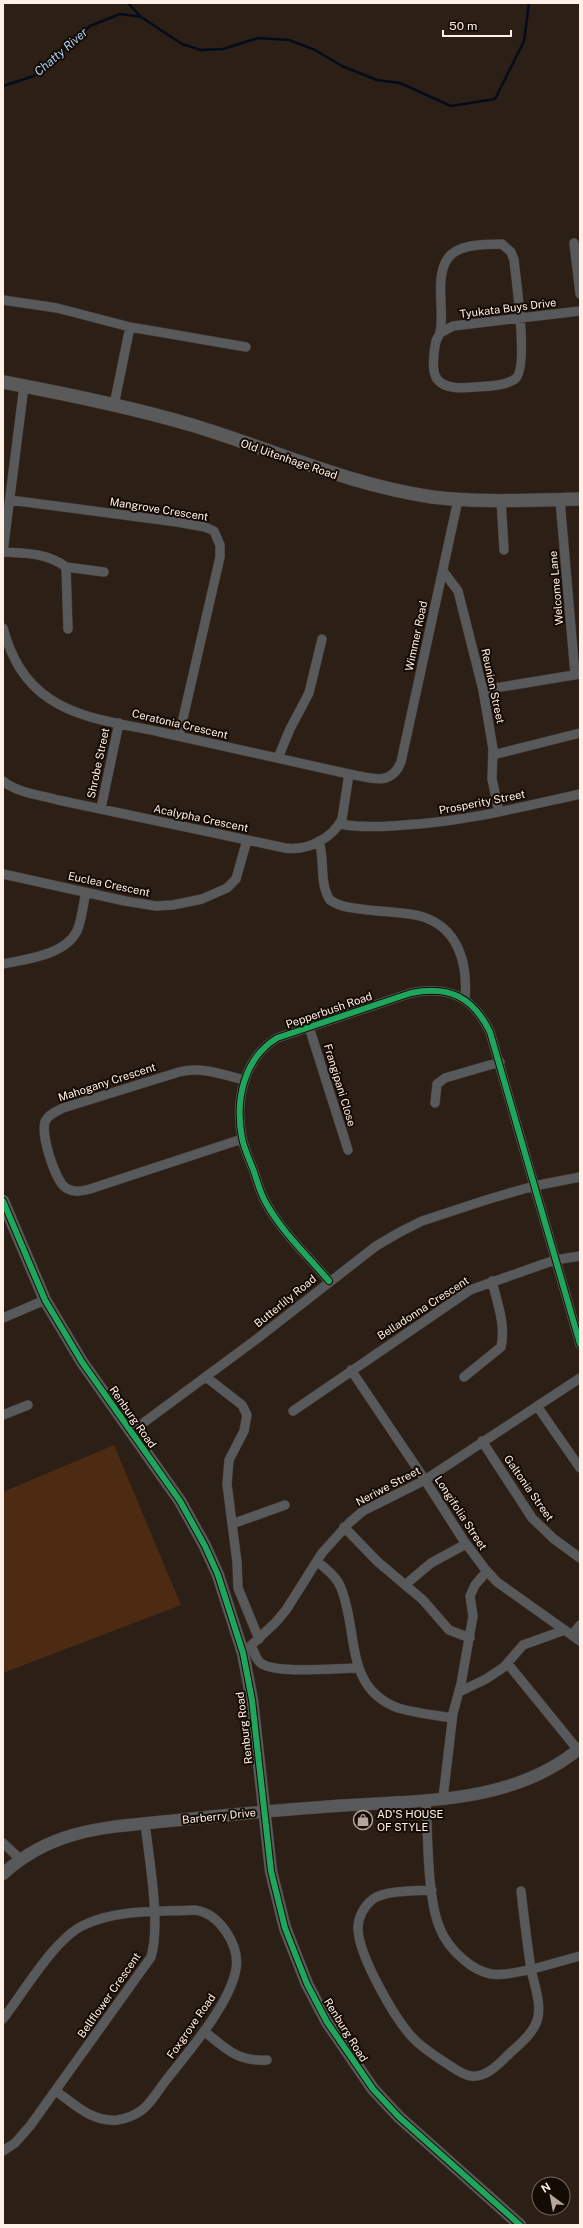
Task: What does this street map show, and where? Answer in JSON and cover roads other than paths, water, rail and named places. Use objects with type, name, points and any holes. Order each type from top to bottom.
[{"type":"main road","name":"Old Uitenhage Road","points":[[3,382],[114,405],[195,426],[341,477],[431,497],[458,500],[580,499]]},
{"type":"street","points":[[574,243],[580,294]]},
{"type":"street","points":[[502,244],[511,252],[520,318],[522,365],[520,374],[516,379],[501,384],[472,388],[450,387],[436,379],[434,371],[436,344],[440,333],[439,296],[444,266],[448,258],[456,251],[466,247],[502,244]]},
{"type":"street","points":[[3,300],[57,308],[130,327],[246,347]]},
{"type":"street","name":"Tyukata Buys Drive","points":[[440,333],[454,326],[580,311]]},
{"type":"street","points":[[114,405],[130,327]]},
{"type":"street","points":[[24,386],[3,552],[32,553],[58,560],[66,567],[104,572]]},
{"type":"street","name":"Mangrove Crescent","points":[[10,500],[177,522],[205,527],[214,531],[220,545],[220,557],[179,736]]},
{"type":"street","name":"Wimmer Road","points":[[393,775],[398,770],[401,762],[458,500]]},
{"type":"street","points":[[501,500],[504,550]]},
{"type":"street","name":"Welcome Lane","points":[[560,500],[578,674]]},
{"type":"street","points":[[66,567],[68,629]]},
{"type":"street","name":"Reunion Street","points":[[443,571],[458,591],[483,690],[489,720],[493,755],[492,780],[499,812]]},
{"type":"street","name":"Ceratonia Crescent","points":[[3,628],[18,666],[41,692],[67,709],[119,723],[378,780],[393,775]]},
{"type":"street","points":[[278,758],[290,729],[309,693],[322,639]]},
{"type":"street","points":[[483,690],[578,674]]},
{"type":"street","name":"Shrobe Street","points":[[101,808],[119,723]]},
{"type":"street","points":[[493,755],[580,733]]},
{"type":"street","points":[[340,824],[349,774]]},
{"type":"street","name":"Acalypha Crescent","points":[[5,787],[58,800],[295,850],[308,847],[319,842],[340,824]]},
{"type":"street","name":"Prosperity Street","points":[[340,824],[374,827],[431,824],[465,820],[580,794]]},
{"type":"street","name":"Euclea Crescent","points":[[3,874],[156,906],[173,905],[202,898],[221,891],[233,883],[239,872],[247,840]]},
{"type":"street","points":[[319,842],[323,857],[324,886],[330,900],[343,907],[422,917],[449,935],[460,950],[466,982],[465,1000]]},
{"type":"street","points":[[3,964],[35,957],[66,944],[77,931],[86,892]]},
{"type":"street","name":"Pepperbush Road","points":[[329,1281],[278,1222],[266,1203],[242,1139],[239,1117],[242,1089],[252,1060],[276,1038],[411,993],[428,990],[442,990],[465,1000],[484,1019],[500,1062],[580,1344]]},
{"type":"street","name":"Frangipani Close","points":[[309,1027],[348,1150]]},
{"type":"street","points":[[435,1102],[437,1084],[445,1078],[500,1062]]},
{"type":"street","name":"Mahogany Crescent","points":[[242,1139],[77,1192],[71,1191],[60,1182],[43,1132],[45,1121],[48,1116],[63,1108],[179,1072],[203,1069],[245,1080]]},
{"type":"street","name":"Butterlily Road","points":[[131,1432],[258,1338],[329,1281],[376,1246],[422,1221],[534,1186],[580,1177]]},
{"type":"street","name":"Renburg Road","points":[[3,1201],[45,1300],[82,1362],[180,1501],[205,1546],[248,1650],[271,1871],[285,1928],[299,1967],[327,2022],[373,2089],[399,2117],[520,2225]]},
{"type":"street","name":"Belladonna Crescent","points":[[293,1411],[450,1302],[470,1290],[555,1260],[580,1256]]},
{"type":"street","points":[[464,1377],[502,1347],[503,1338],[501,1317],[492,1281]]},
{"type":"street","points":[[3,1318],[45,1300]]},
{"type":"street","name":"Longifolia Street","points":[[351,1370],[466,1544],[487,1571],[497,1582],[580,1641]]},
{"type":"street","points":[[206,1377],[242,1405],[247,1415],[244,1431],[230,1460],[228,1469],[238,1588],[259,1639]]},
{"type":"street","name":"Neriwe Street","points":[[248,1650],[286,1610],[318,1561],[344,1528],[363,1511],[425,1480],[482,1441],[580,1378]]},
{"type":"street","points":[[3,1415],[28,1406]]},
{"type":"street","points":[[537,1406],[580,1468]]},
{"type":"street","name":"Galtonia Street","points":[[482,1441],[532,1518],[554,1539],[580,1558]]},
{"type":"street","points":[[232,1524],[285,1505]]},
{"type":"street","points":[[344,1528],[378,1562],[423,1600],[449,1630],[470,1638]]},
{"type":"street","points":[[405,1585],[431,1563],[466,1544]]},
{"type":"street","points":[[318,1561],[341,1588],[350,1618],[358,1668],[363,1681],[372,1692],[399,1708],[452,1718]]},
{"type":"street","points":[[443,1798],[452,1718],[459,1692],[474,1612],[470,1593],[487,1571]]},
{"type":"street","points":[[459,1692],[486,1679],[508,1664],[523,1645],[569,1633],[580,1625]]},
{"type":"street","points":[[248,1650],[268,1667],[288,1669],[358,1668]]},
{"type":"street","points":[[508,1664],[579,1749]]},
{"type":"street","name":"Barberry Drive","points":[[3,1874],[20,1859],[57,1840],[73,1834],[100,1828],[264,1811],[426,1800],[488,1792],[515,1785],[557,1765],[579,1749]]},
{"type":"street","points":[[426,1800],[435,1915],[444,1938],[455,1952],[470,1965],[490,1974],[531,1968],[580,1956]]},
{"type":"street","name":"Bellflower Crescent","points":[[3,2151],[15,2143],[30,2126],[151,1957],[155,1945],[154,1912],[145,1823]]},
{"type":"street","points":[[3,1843],[20,1859]]},
{"type":"street","points":[[432,1890],[383,1894],[374,1898],[360,1916],[358,1927],[359,1941],[364,1955],[392,2007],[416,2041],[457,2070],[471,2076],[485,2073],[495,2067],[534,2029],[538,2018],[539,2009],[531,1968],[521,1891]]},
{"type":"street","name":"Foxgrove Road","points":[[3,2019],[58,1945],[83,1925],[116,1915],[195,1910],[205,1911],[214,1916],[227,1932],[236,1958],[236,1968],[224,2000],[204,2031],[147,2105],[132,2116],[118,2120],[102,2119],[89,2115],[56,2091]]},
{"type":"street","points":[[204,2031],[238,2057],[254,2061],[266,2060]]},
{"type":"waterway","points":[[128,3],[141,17],[182,44],[201,50],[223,49],[258,38],[289,40],[315,50],[342,66],[377,80],[400,83],[451,106],[495,99],[524,41],[529,3]]},
{"type":"waterway","name":"Chatty River","points":[[3,86],[34,76],[90,26],[120,14],[141,17]]},
{"type":"place","name":"AD'S HOUSE OF STYLE","points":[[363,1820]]}]
